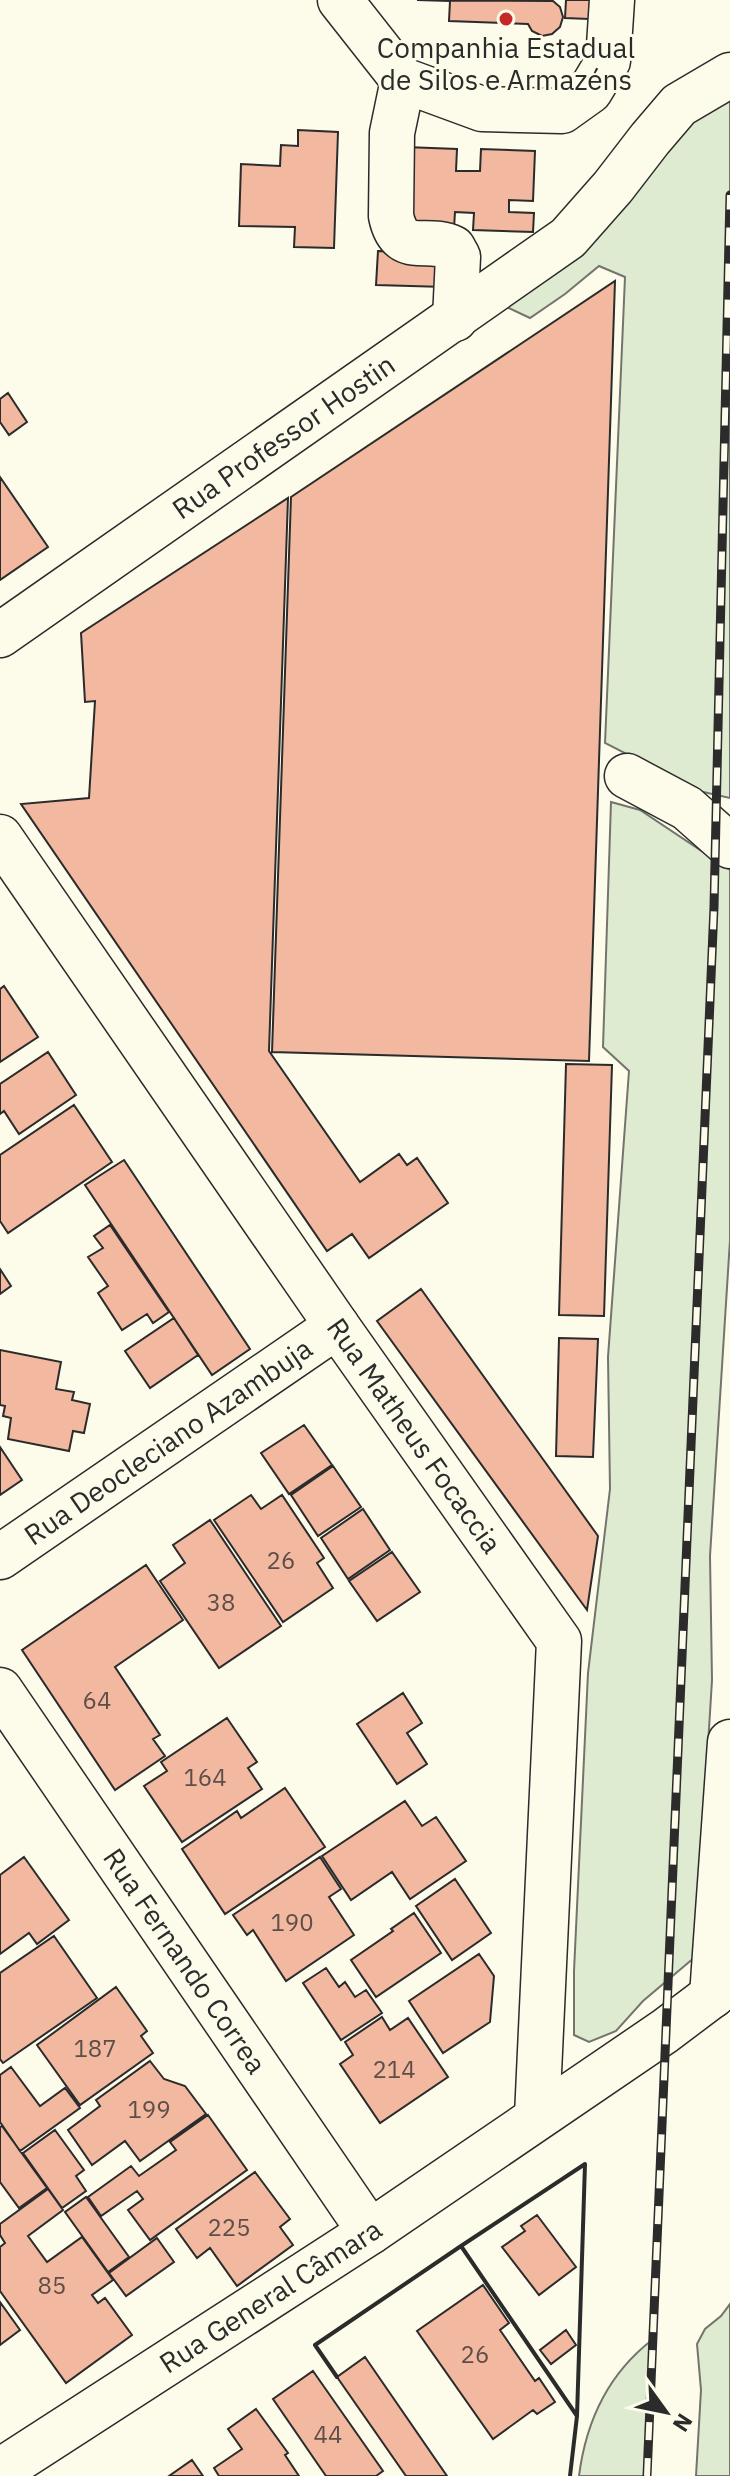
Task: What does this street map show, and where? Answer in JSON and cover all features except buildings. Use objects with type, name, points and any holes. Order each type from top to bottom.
[{"type":"street","points":[[340,0],[403,80],[482,109],[562,111],[590,91],[608,61],[612,0]]},
{"type":"street","name":"Rua Professor Hostin","points":[[0,635],[568,238],[679,105],[730,75]]},
{"type":"street","points":[[403,80],[392,133],[393,228],[399,237],[410,243],[445,244],[453,248],[458,257],[455,319]]},
{"type":"street","points":[[627,776],[687,808],[730,846]]},
{"type":"street","name":"Rua Matheus Focaccia","points":[[0,837],[337,1326],[559,1641],[537,2116]]},
{"type":"street","name":"Rua Deocleciano Azambuja","points":[[0,1557],[337,1326]]},
{"type":"street","name":"Rua Fernando Correa","points":[[0,1690],[370,2232]]},
{"type":"street","points":[[721,1989],[730,1742]]},
{"type":"street","name":"Rua General Câmara","points":[[0,2471],[370,2232],[665,2031],[721,1989]]},
{"type":"green space","points":[[730,93],[730,798],[699,791],[605,743],[625,277],[599,266],[530,318],[492,300],[640,159]]},
{"type":"green space","points":[[611,802],[640,810],[730,870],[730,1240],[710,1556],[712,1680],[695,1957],[643,2001],[616,2031],[589,2042],[574,2035],[574,1971],[588,1673],[610,1489],[608,1357],[629,1071],[603,1047]]},
{"type":"green space","points":[[730,2304],[730,2476],[696,2476],[701,2390],[697,2344],[705,2329]]},
{"type":"green space","points":[[652,2340],[647,2476],[579,2476],[587,2436],[611,2383]]},
{"type":"railway","points":[[647,2476],[714,907],[730,195]]},
{"type":"wall","points":[[585,2164],[577,2416],[461,2246],[585,2164]]},
{"type":"wall","points":[[337,2377],[315,2345],[461,2246]]},
{"type":"wall","points":[[570,2476],[577,2416]]},
{"type":"place","name":"Companhia Estadual de Silos e Armazéns","points":[[506,19]]}]
